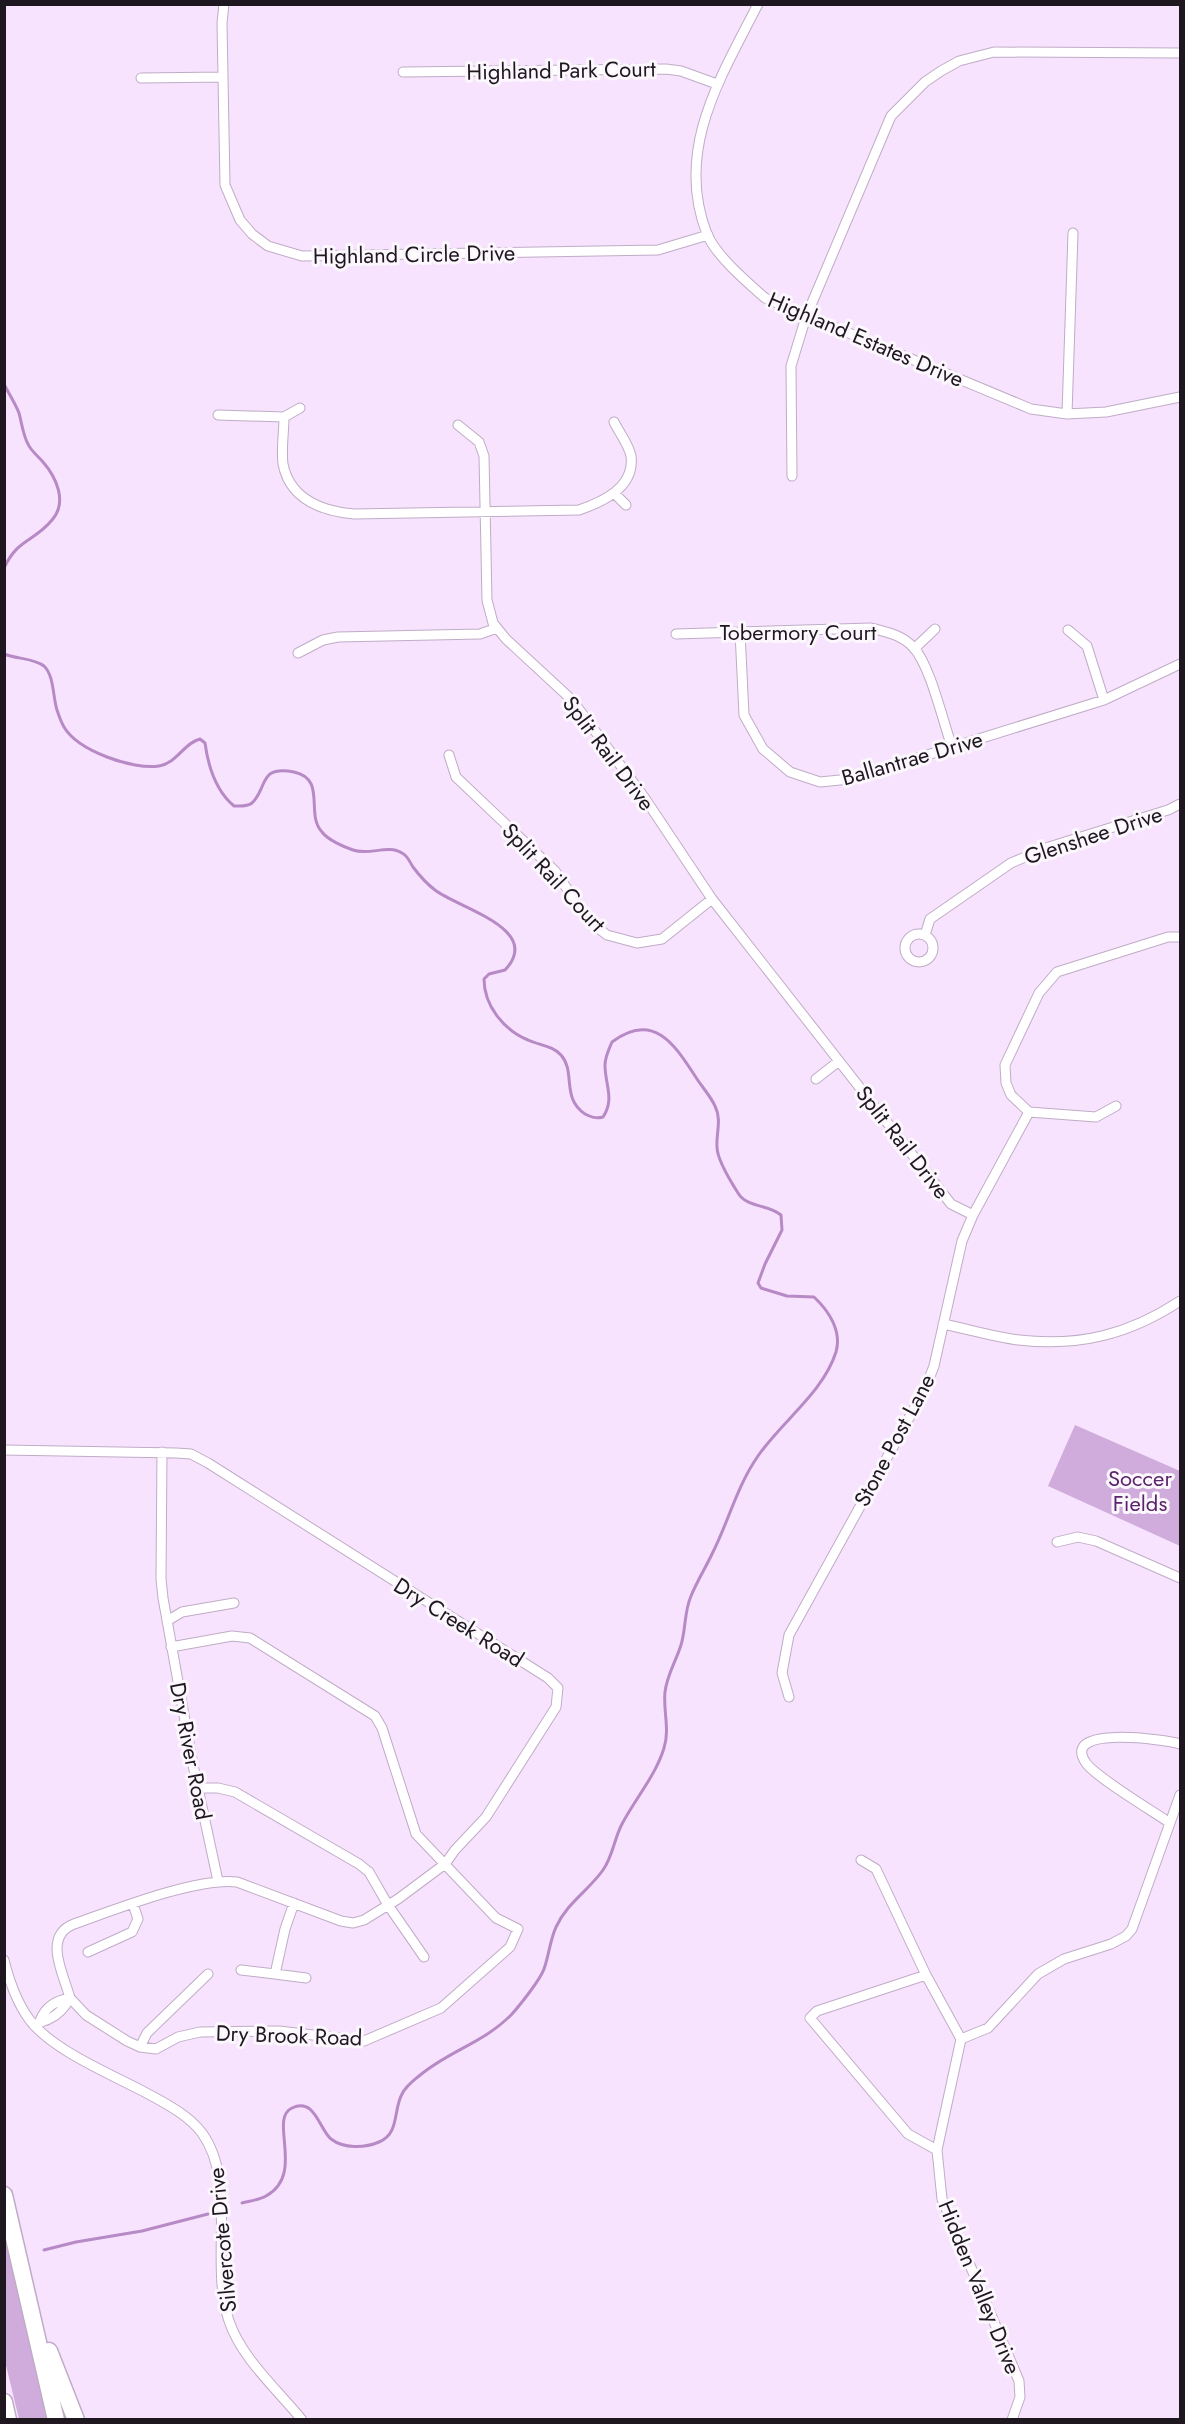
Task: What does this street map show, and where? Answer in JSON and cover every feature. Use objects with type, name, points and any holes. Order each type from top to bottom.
[{"type":"highway","points":[[4,2195],[56,2420]]},
{"type":"highway","points":[[30,2306],[76,2420]]},
{"type":"highway","points":[[4,2402],[9,2420]]},
{"type":"street","name":"Highland Circle Drive","points":[[224,4],[222,23],[225,185],[240,220],[252,234],[268,246],[302,256],[658,250],[708,235]]},
{"type":"street","name":"Highland Estates Drive","points":[[758,4],[717,84],[698,139],[696,186],[708,235],[736,273],[765,298],[806,317],[1031,409],[1068,414],[1106,412],[1180,397]]},
{"type":"street","points":[[792,476],[791,366],[806,317],[891,116],[933,76],[959,61],[994,52],[1180,53]]},
{"type":"street","name":"Highland Park Court","points":[[403,72],[666,69],[681,71],[717,84]]},
{"type":"street","points":[[141,78],[223,77]]},
{"type":"street","points":[[1068,414],[1073,233]]},
{"type":"street","points":[[218,415],[284,417],[300,408]]},
{"type":"street","points":[[284,417],[283,463],[290,484],[307,501],[330,512],[354,514],[579,510],[606,500],[620,488],[630,470],[631,455],[614,422]]},
{"type":"street","name":"Split Rail Drive","points":[[458,424],[479,442],[484,456],[487,512],[487,600],[493,623],[506,639],[572,700],[644,798],[712,899],[951,1204],[973,1215]]},
{"type":"street","points":[[614,493],[626,505]]},
{"type":"street","points":[[298,653],[323,640],[338,637],[480,634],[497,628]]},
{"type":"street","name":"Tobermory Court","points":[[676,634],[872,628],[893,633],[915,648]]},
{"type":"street","points":[[935,629],[915,648],[924,664],[952,747]]},
{"type":"street","points":[[1068,630],[1087,646],[1104,700]]},
{"type":"street","name":"Ballantrae Drive","points":[[740,632],[744,715],[763,749],[790,772],[820,782],[850,779],[1104,700],[1180,664]]},
{"type":"street","name":"Split Rail Court","points":[[449,755],[456,777],[555,871],[589,921],[607,935],[637,943],[662,939],[712,899]]},
{"type":"street","name":"Glenshee Drive","points":[[926,935],[930,919],[1011,862],[1049,847],[1168,810],[1180,804]]},
{"type":"street","points":[[1116,1106],[1096,1117],[1029,1113],[1011,1095],[1006,1083],[1005,1065],[1039,993],[1057,972],[1168,937],[1180,937]]},
{"type":"street","points":[[816,1079],[839,1061]]},
{"type":"street","name":"Stone Post Lane","points":[[789,1697],[782,1673],[789,1635],[925,1389],[934,1366],[962,1241],[973,1215],[1029,1113]]},
{"type":"street","points":[[943,1324],[1018,1340],[1063,1343],[1104,1336],[1141,1324],[1180,1301]]},
{"type":"street","name":"Dry Creek Road","points":[[4,1450],[190,1454],[208,1463],[548,1678],[558,1688],[556,1707],[486,1817],[445,1864],[388,1905],[364,1920],[353,1923],[341,1921],[237,1882],[218,1881],[133,1904],[66,1927],[60,1934],[57,1955],[69,1998]]},
{"type":"street","name":"Dry River Road","points":[[162,1452],[161,1579],[171,1647],[218,1881]]},
{"type":"street","points":[[1058,1542],[1078,1537],[1096,1541],[1180,1578]]},
{"type":"street","points":[[167,1621],[182,1612],[234,1603]]},
{"type":"street","name":"Dry Brook Road","points":[[141,2047],[156,2049],[178,2037],[200,2031],[279,2031],[364,2041],[441,2008],[510,1947],[518,1929],[496,1918],[416,1834],[382,1728],[375,1716],[250,1638],[232,1636],[171,1647]]},
{"type":"street","points":[[1170,1823],[1106,1780],[1086,1764],[1082,1755],[1083,1748],[1091,1740],[1106,1737],[1161,1739],[1180,1744]]},
{"type":"street","points":[[198,1788],[218,1788],[235,1792],[359,1864],[369,1872],[388,1905],[424,1957]]},
{"type":"street","points":[[861,1860],[876,1869],[926,1975],[961,2039],[988,2028],[1038,1974],[1064,1959],[1111,1944],[1126,1936],[1132,1929],[1180,1795]]},
{"type":"street","points":[[275,1974],[285,1929],[294,1903]]},
{"type":"street","points":[[88,1952],[132,1932],[138,1919],[133,1904]]},
{"type":"street","name":"Silvercote Drive","points":[[4,1960],[18,1999],[29,2020],[38,2023],[55,2044],[188,2117],[202,2133],[212,2150],[221,2185],[220,2270],[229,2321],[248,2356],[302,2420]]},
{"type":"street","points":[[241,1970],[306,1978]]},
{"type":"street","points":[[38,2023],[49,2019],[65,2007],[69,1998],[86,2015],[127,2041],[141,2047],[147,2034],[208,1974]]},
{"type":"street","points":[[926,1975],[817,2011],[810,2018],[908,2134],[938,2150]]},
{"type":"street","name":"Hidden Valley Drive","points":[[961,2039],[938,2150],[942,2199],[1019,2381],[1020,2397],[1012,2420]]},
{"type":"green space","name":"Soccer Fields","points":[[1075,1425],[1180,1471],[1180,1546],[1048,1486]]},
{"type":"green space","points":[[4,2223],[50,2419],[19,2419],[4,2357]]},
{"type":"waterway","points":[[4,384],[19,413],[26,441],[52,475],[60,498],[57,513],[52,520],[39,533],[21,545],[9,558],[4,568]]},
{"type":"waterway","points":[[4,654],[35,661],[44,666],[50,675],[57,710],[64,727],[71,736],[93,751],[121,762],[159,766],[171,761],[189,744],[200,739],[205,743],[211,769],[222,793],[234,806],[246,806],[252,803],[266,779],[274,772],[294,772],[304,776],[313,789],[317,825],[328,838],[359,851],[391,850],[402,853],[420,876],[435,890],[478,912],[506,931],[514,943],[514,956],[505,970],[489,974],[484,979],[488,999],[497,1016],[511,1030],[561,1055],[568,1069],[573,1100],[585,1114],[600,1118],[607,1110],[609,1098],[605,1062],[612,1042],[627,1033],[640,1030],[652,1031],[663,1036],[681,1055],[715,1106],[718,1121],[719,1158],[738,1193],[752,1204],[781,1215],[782,1230],[758,1283],[761,1288],[787,1296],[814,1297],[825,1309],[836,1329],[836,1352],[822,1381],[767,1443],[739,1491],[719,1540],[689,1602],[681,1645],[666,1686],[666,1741],[660,1758],[622,1824],[606,1865],[561,1918],[554,1932],[544,1969],[534,1986],[501,2024],[430,2067],[410,2084],[399,2100],[390,2133],[379,2142],[361,2146],[342,2145],[331,2139],[311,2110],[300,2106],[292,2108],[286,2114],[283,2123],[284,2175],[278,2186],[266,2196],[242,2203]]},
{"type":"waterway","points":[[44,2250],[142,2231],[208,2214]]}]
